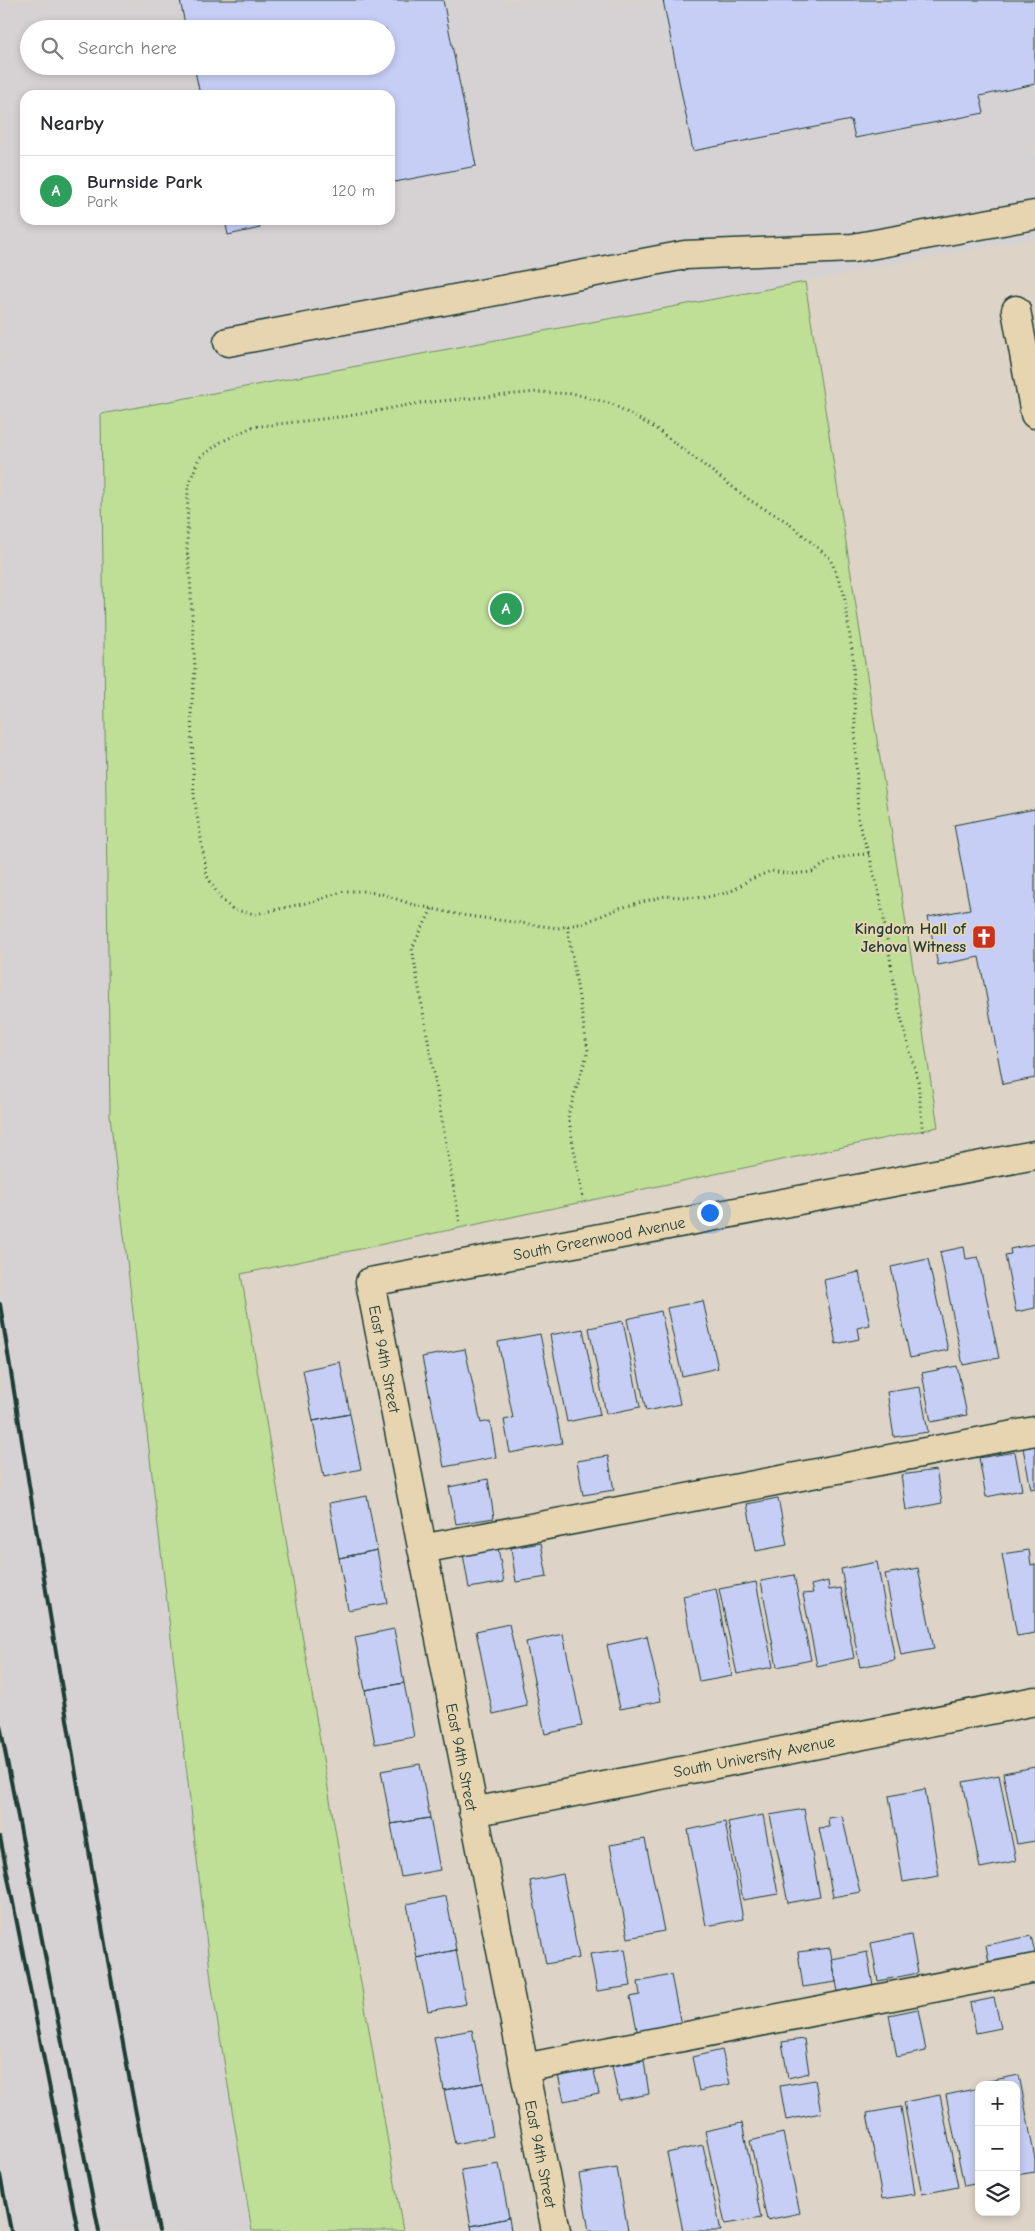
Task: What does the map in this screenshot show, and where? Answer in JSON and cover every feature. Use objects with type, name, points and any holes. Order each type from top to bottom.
[{"type":"street","points":[[228,342],[685,255],[853,248],[1035,215]]},
{"type":"street","points":[[1016,310],[1035,414]]},
{"type":"street","name":"South Greenwood Avenue","points":[[370,1282],[1035,1155]]},
{"type":"street","name":"East 94th Street","points":[[370,1282],[556,2231]]},
{"type":"street","points":[[422,1549],[1035,1431]]},
{"type":"street","name":"South University Avenue","points":[[473,1812],[1035,1700]]},
{"type":"street","points":[[524,2068],[1035,1968]]},
{"type":"path","points":[[869,854],[851,855],[830,861],[812,872],[791,874],[771,871],[749,880],[730,892],[703,898],[664,896],[620,908],[584,923],[558,928],[432,909],[382,894],[344,891],[307,903],[256,914],[233,910],[220,898],[207,876],[194,796],[191,712],[195,670],[190,576],[186,548],[188,487],[199,458],[221,442],[252,427],[348,416],[420,403],[537,392],[575,394],[612,404],[655,428],[751,501],[786,521],[830,558],[844,593],[853,659],[858,820],[869,854],[888,934],[898,1007],[918,1081],[923,1134]]},
{"type":"path","points":[[432,909],[412,948],[460,1224]]},
{"type":"path","points":[[567,926],[588,1051],[568,1116],[583,1200]]},
{"type":"shaded area","points":[[0,0],[1035,0],[1035,238],[101,414],[110,1116],[212,1988],[252,2231],[0,2231]]},
{"type":"green space","points":[[805,282],[938,1127],[241,1274],[403,2231],[252,2231],[212,1988],[110,1116],[101,414]]},
{"type":"building","points":[[180,0],[443,0],[476,166],[395,182],[395,90],[199,90],[196,75],[395,75],[395,20],[184,20]]},
{"type":"building","points":[[663,0],[1035,0],[1035,84],[980,96],[984,113],[855,138],[851,120],[693,151]]},
{"type":"building","points":[[226,225],[259,225],[260,228],[228,235]]},
{"type":"building","name":"Kingdom Hall of Jehova Witness","points":[[1035,809],[1035,1078],[1003,1084],[979,957],[938,965],[928,917],[970,909],[954,825]]},
{"type":"building","points":[[1035,1244],[1035,1308],[1016,1312],[1005,1255],[1011,1254],[1010,1249]]},
{"type":"building","points":[[964,1247],[966,1259],[978,1257],[999,1358],[963,1365],[940,1252]]},
{"type":"building","points":[[928,1259],[948,1350],[910,1358],[891,1267]]},
{"type":"building","points":[[859,1272],[870,1325],[857,1328],[859,1339],[836,1344],[824,1280]]},
{"type":"building","points":[[703,1301],[718,1368],[682,1376],[667,1308]]},
{"type":"building","points":[[661,1311],[680,1404],[646,1411],[627,1319]]},
{"type":"building","points":[[623,1321],[640,1407],[606,1414],[589,1328]]},
{"type":"building","points":[[583,1329],[600,1415],[567,1422],[550,1335]]},
{"type":"building","points":[[540,1334],[562,1443],[510,1453],[504,1420],[513,1418],[498,1342]]},
{"type":"building","points":[[465,1349],[481,1423],[490,1421],[496,1457],[444,1467],[422,1357]]},
{"type":"building","points":[[340,1362],[350,1414],[313,1421],[303,1370]]},
{"type":"building","points":[[957,1366],[967,1415],[931,1422],[922,1373]]},
{"type":"building","points":[[920,1387],[928,1432],[894,1437],[887,1392]]},
{"type":"building","points":[[350,1414],[361,1469],[324,1477],[313,1421]]},
{"type":"building","points":[[1035,1446],[1035,1488],[1031,1489],[1023,1448]]},
{"type":"building","points":[[1015,1452],[1022,1490],[986,1497],[979,1458]]},
{"type":"building","points":[[608,1456],[614,1490],[583,1495],[577,1461]]},
{"type":"building","points":[[936,1470],[942,1503],[906,1510],[901,1475]]},
{"type":"building","points":[[488,1479],[494,1518],[456,1524],[449,1487]]},
{"type":"building","points":[[367,1496],[377,1550],[339,1558],[329,1503]]},
{"type":"building","points":[[778,1498],[787,1545],[756,1551],[747,1504]]},
{"type":"building","points":[[541,1543],[547,1577],[516,1582],[511,1548]]},
{"type":"building","points":[[498,1548],[504,1582],[469,1588],[463,1554]]},
{"type":"building","points":[[377,1550],[387,1603],[348,1610],[339,1558]]},
{"type":"building","points":[[1029,1550],[1031,1565],[1035,1564],[1035,1633],[1017,1636],[1002,1554]]},
{"type":"building","points":[[877,1562],[895,1660],[860,1667],[841,1569]]},
{"type":"building","points":[[918,1568],[934,1649],[901,1655],[885,1574]]},
{"type":"building","points":[[794,1575],[811,1660],[777,1667],[761,1581]]},
{"type":"building","points":[[828,1581],[829,1590],[841,1588],[854,1658],[817,1666],[803,1594],[813,1593],[811,1585]]},
{"type":"building","points":[[756,1582],[773,1667],[737,1674],[719,1589]]},
{"type":"building","points":[[716,1589],[732,1676],[699,1682],[683,1596]]},
{"type":"building","points":[[509,1624],[527,1706],[493,1714],[476,1631]]},
{"type":"building","points":[[394,1629],[404,1683],[365,1690],[355,1637]]},
{"type":"building","points":[[563,1634],[582,1726],[545,1734],[526,1642]]},
{"type":"building","points":[[647,1636],[661,1701],[620,1709],[607,1645]]},
{"type":"building","points":[[404,1683],[414,1737],[375,1744],[365,1690]]},
{"type":"building","points":[[420,1764],[430,1818],[391,1824],[381,1771]]},
{"type":"building","points":[[1035,1767],[1035,1841],[1017,1844],[1003,1773]]},
{"type":"building","points":[[999,1775],[1016,1861],[980,1868],[963,1782]]},
{"type":"building","points":[[925,1789],[939,1876],[903,1882],[889,1796]]},
{"type":"building","points":[[804,1809],[820,1897],[788,1903],[770,1815]]},
{"type":"building","points":[[763,1815],[778,1894],[743,1900],[728,1822]]},
{"type":"building","points":[[842,1816],[860,1892],[833,1897],[819,1828],[829,1827],[828,1818]]},
{"type":"building","points":[[430,1818],[440,1870],[401,1877],[391,1824]]},
{"type":"building","points":[[725,1822],[743,1919],[706,1926],[688,1830]]},
{"type":"building","points":[[645,1839],[664,1931],[628,1938],[610,1845]]},
{"type":"building","points":[[563,1874],[579,1958],[546,1964],[530,1881]]},
{"type":"building","points":[[446,1896],[456,1950],[417,1958],[407,1904]]},
{"type":"building","points":[[911,1935],[918,1973],[878,1981],[871,1943]]},
{"type":"building","points":[[1031,1936],[1035,1953],[989,1963],[986,1945]]},
{"type":"building","points":[[830,1948],[836,1982],[803,1987],[798,1952]]},
{"type":"building","points":[[625,1949],[631,1986],[597,1991],[590,1954]]},
{"type":"building","points":[[456,1950],[466,2004],[428,2011],[417,1958]]},
{"type":"building","points":[[867,1952],[873,1986],[838,1992],[832,1959]]},
{"type":"building","points":[[671,1975],[681,2025],[638,2034],[630,1997],[640,1995],[638,1982]]},
{"type":"building","points":[[994,1998],[1001,2028],[976,2033],[970,2003]]},
{"type":"building","points":[[918,2009],[926,2051],[897,2057],[889,2015]]},
{"type":"building","points":[[472,2030],[483,2083],[444,2090],[434,2037]]},
{"type":"building","points":[[804,2039],[809,2073],[788,2078],[782,2042]]},
{"type":"building","points":[[722,2050],[730,2084],[699,2091],[692,2057]]},
{"type":"building","points":[[644,2061],[649,2094],[619,2100],[612,2066]]},
{"type":"building","points":[[593,2067],[599,2094],[564,2101],[558,2075]]},
{"type":"building","points":[[1019,2075],[1035,2159],[1035,2172],[1020,2174],[1020,2081],[989,2081]]},
{"type":"building","points":[[815,2080],[821,2113],[786,2120],[780,2086]]},
{"type":"building","points":[[483,2083],[493,2136],[455,2144],[444,2090]]},
{"type":"building","points":[[975,2089],[975,2184],[964,2186],[946,2095]]},
{"type":"building","points":[[940,2095],[958,2187],[922,2194],[904,2102]]},
{"type":"building","points":[[901,2107],[915,2194],[882,2199],[867,2113]]},
{"type":"building","points":[[742,2123],[761,2218],[725,2224],[705,2131]]},
{"type":"building","points":[[783,2133],[800,2213],[767,2220],[750,2141]]},
{"type":"building","points":[[703,2145],[721,2231],[683,2231],[667,2153]]},
{"type":"building","points":[[499,2164],[509,2218],[471,2226],[461,2170]]},
{"type":"building","points":[[617,2168],[628,2231],[589,2231],[579,2174]]},
{"type":"building","points":[[509,2218],[511,2231],[472,2231],[471,2226]]},
{"type":"railway","points":[[0,1304],[95,1884],[136,2116],[159,2231]]},
{"type":"railway","points":[[0,1725],[99,2231]]},
{"type":"railway","points":[[0,1837],[78,2231]]},
{"type":"railway","points":[[0,2175],[11,2231]]},
{"type":"place","name":"Burnside Park","points":[[506,609]]},
{"type":"place","name":"Kingdom Hall of Jehova Witness","points":[[984,937]]}]
